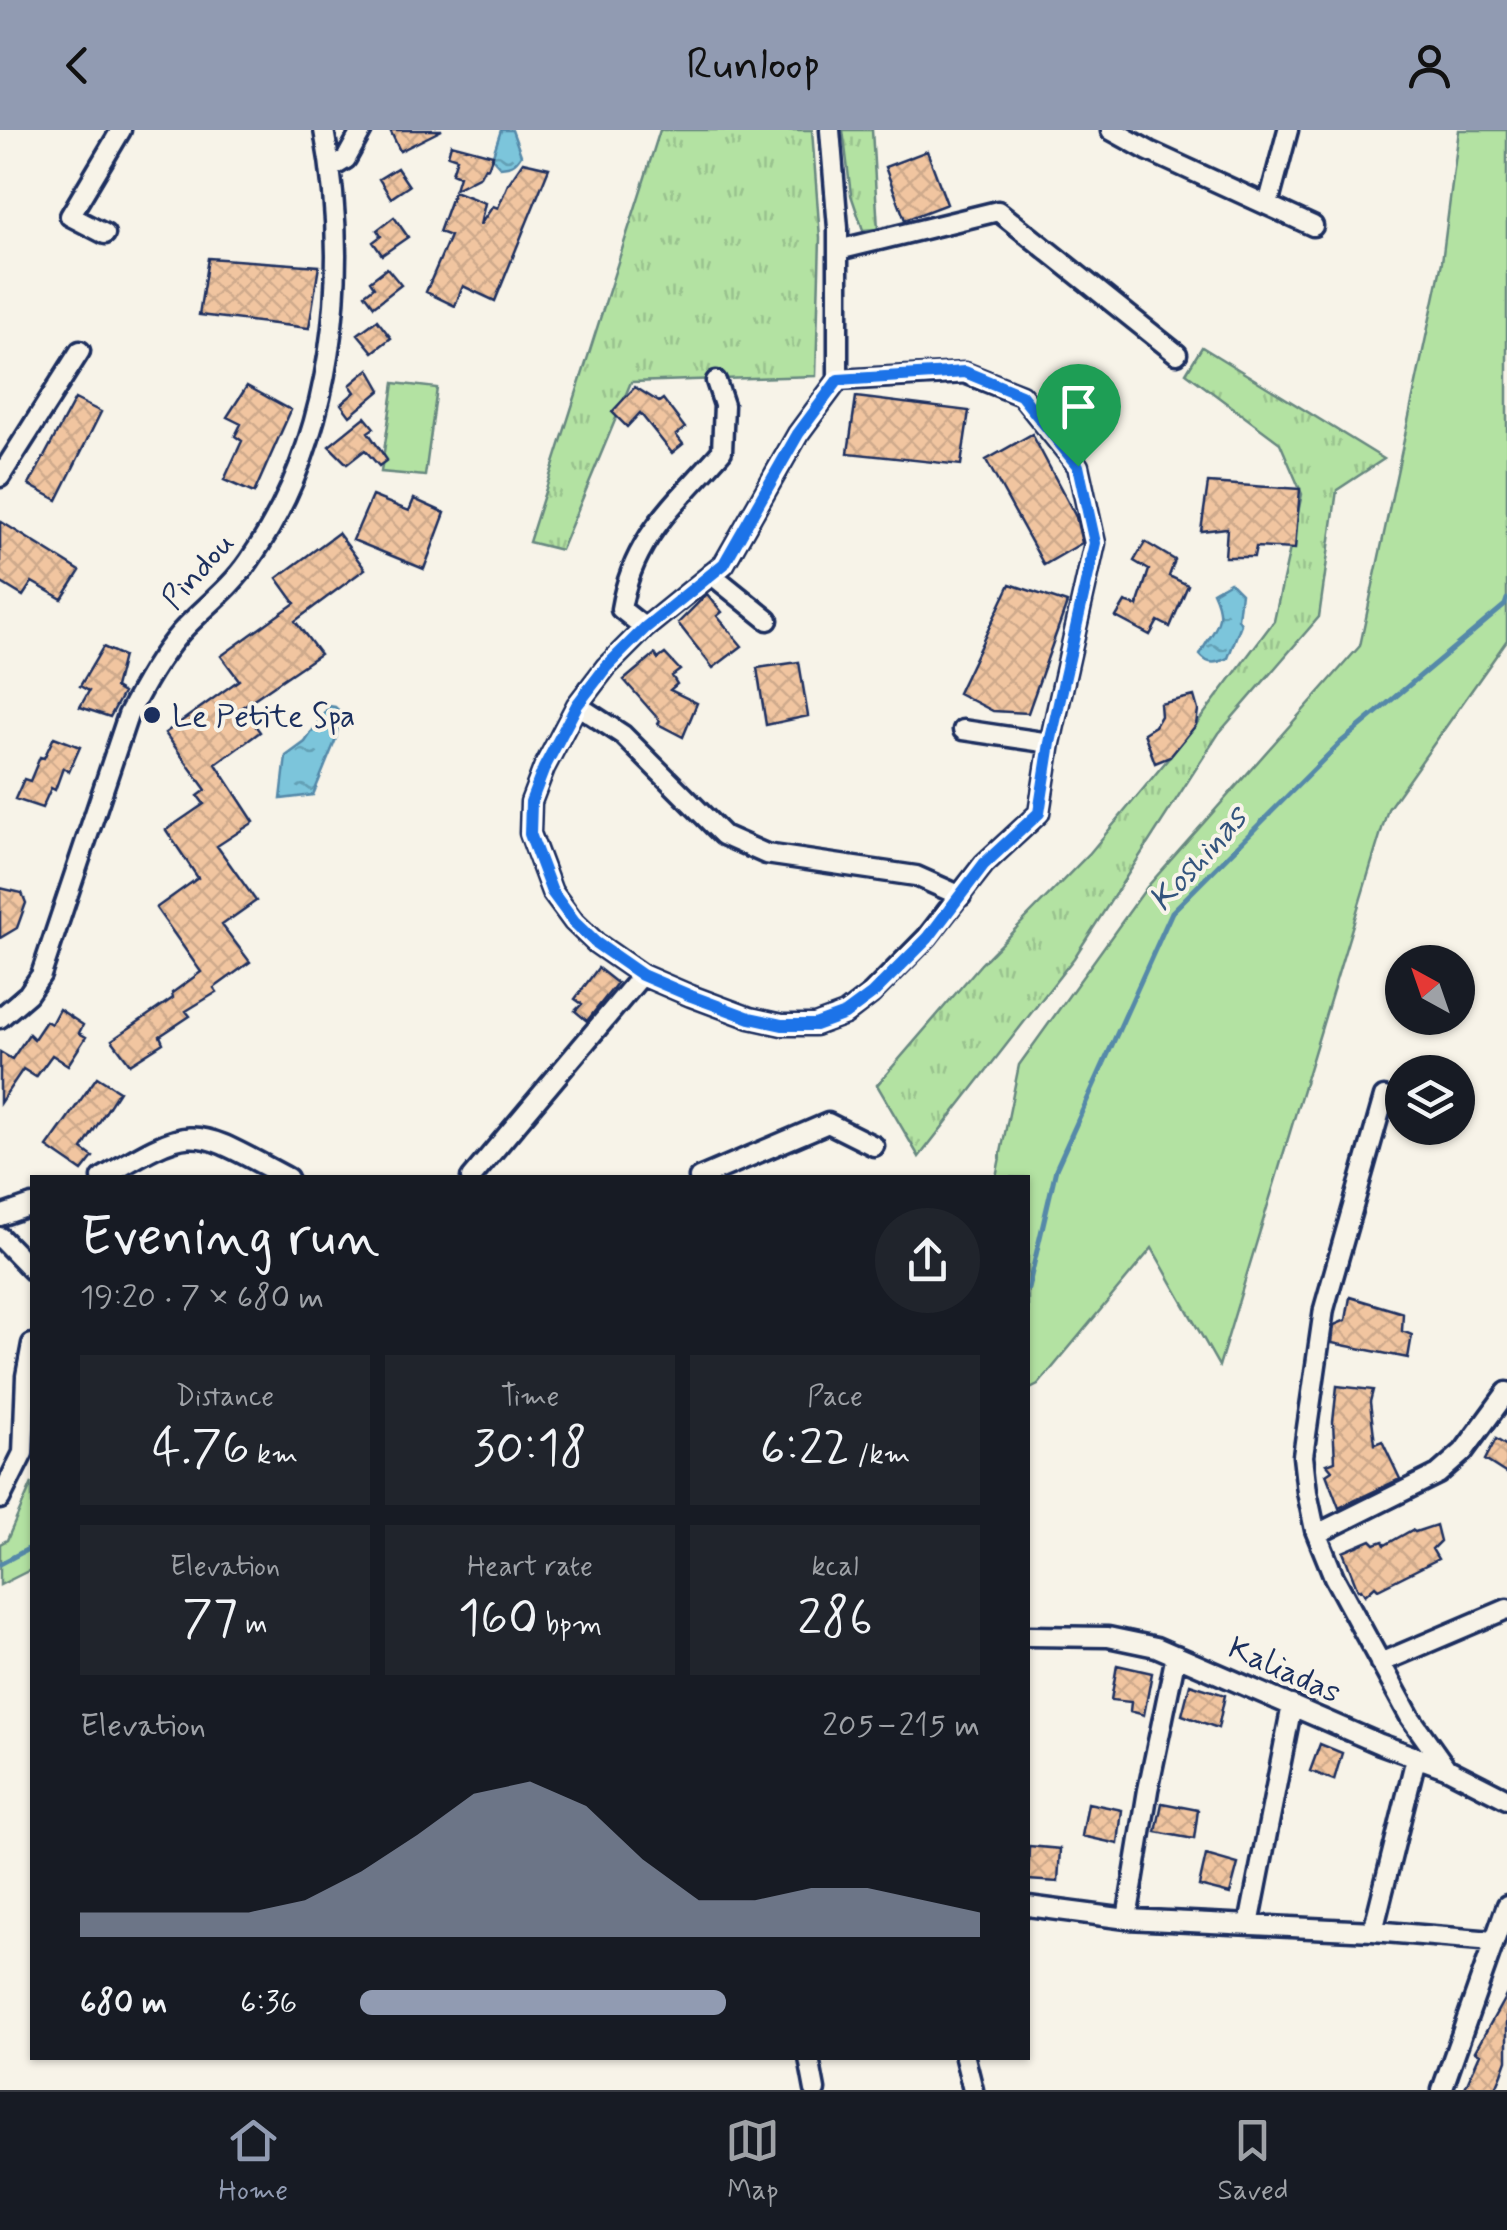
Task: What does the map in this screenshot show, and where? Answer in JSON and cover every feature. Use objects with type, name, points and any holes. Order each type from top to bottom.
[{"type":"street","points":[[105,234],[70,216],[121,130]]},
{"type":"street","name":"Pindou","points":[[0,1018],[16,1007],[41,975],[128,715],[143,686],[182,631],[249,562],[303,456],[320,392],[337,259],[331,168],[324,130]]},
{"type":"street","points":[[331,168],[346,159],[362,130]]},
{"type":"street","points":[[830,130],[838,250],[838,380],[798,434],[724,564],[645,628],[606,667],[577,705],[531,802],[530,834],[552,892],[596,943],[642,975],[750,1018],[782,1025],[815,1025],[845,1014],[872,994],[928,938],[984,864],[1039,813],[1050,743],[1095,543],[1078,466],[1021,395],[965,372],[838,380]]},
{"type":"street","points":[[1111,130],[1312,226]]},
{"type":"street","points":[[1268,205],[1288,130]]},
{"type":"street","points":[[838,250],[998,211],[1177,354]]},
{"type":"street","points":[[0,476],[80,351]]},
{"type":"street","points":[[645,628],[622,610],[626,584],[648,533],[722,452],[724,404],[716,381]]},
{"type":"street","points":[[710,574],[768,620]]},
{"type":"street","points":[[577,705],[623,735],[723,836],[766,854],[916,876],[961,896]]},
{"type":"street","points":[[964,730],[1050,743]]},
{"type":"street","points":[[474,1175],[642,975]]},
{"type":"street","points":[[1384,1097],[1324,1309],[1304,1456],[1306,1492],[1334,1578],[1410,1716],[1446,1768]]},
{"type":"street","points":[[706,1175],[828,1123],[874,1146]]},
{"type":"street","points":[[107,1175],[160,1143],[193,1135],[221,1142],[282,1175]]},
{"type":"street","points":[[0,1216],[30,1206]]},
{"type":"street","points":[[0,1237],[30,1268]]},
{"type":"street","points":[[0,1499],[23,1453],[30,1355]]},
{"type":"street","points":[[1317,1534],[1438,1474],[1464,1452],[1507,1392]]},
{"type":"street","points":[[1380,1663],[1507,1609]]},
{"type":"street","name":"Kaliadas","points":[[1030,1636],[1134,1641],[1176,1654],[1446,1768],[1507,1799]]},
{"type":"street","points":[[1127,1919],[1176,1654]]},
{"type":"street","points":[[1249,1924],[1292,1705]]},
{"type":"street","points":[[1372,1931],[1416,1758]]},
{"type":"street","points":[[1030,1906],[1127,1919],[1372,1931],[1494,1942]]},
{"type":"street","points":[[1442,2090],[1507,1906]]},
{"type":"street","points":[[808,2060],[815,2090]]},
{"type":"street","points":[[966,2060],[972,2090]]},
{"type":"green space","points":[[660,130],[812,130],[820,238],[816,376],[631,382],[561,550],[529,542]]},
{"type":"green space","points":[[843,130],[872,130],[878,229],[863,230],[851,195]]},
{"type":"green space","points":[[1459,130],[1507,130],[1507,640],[1388,809],[1219,1366],[1152,1248],[1038,1385],[1030,1389],[1030,1175],[996,1175],[1019,1065],[1147,887],[1360,646],[1442,262]]},
{"type":"green space","points":[[1202,347],[1384,459],[1337,490],[1319,617],[1219,733],[1074,958],[919,1157],[877,1085],[981,964],[1089,854],[1188,735],[1274,621],[1302,494],[1280,443],[1186,373]]},
{"type":"green space","points":[[394,383],[437,388],[425,476],[381,472]]},
{"type":"green space","points":[[30,1488],[30,1570],[0,1585],[0,1544],[7,1540]]},
{"type":"water","points":[[501,130],[512,130],[521,155],[512,164],[500,167],[492,158]]},
{"type":"water","points":[[1230,582],[1241,593],[1241,624],[1228,658],[1210,662],[1200,655],[1219,619],[1213,592]]},
{"type":"water","points":[[329,706],[345,716],[339,720],[336,739],[313,795],[281,799],[286,756],[305,742]]},
{"type":"building","points":[[390,130],[442,130],[400,151]]},
{"type":"building","points":[[451,144],[493,155],[480,176],[455,189],[459,176],[452,173],[457,158],[448,155]]},
{"type":"building","points":[[927,151],[947,204],[905,220],[885,167]]},
{"type":"building","points":[[523,162],[549,168],[495,301],[463,286],[455,306],[426,292],[450,236],[439,232],[454,191],[485,203],[480,225],[493,206],[498,208]]},
{"type":"building","points":[[397,168],[409,186],[391,198],[379,179]]},
{"type":"building","points":[[394,217],[408,237],[382,255],[373,242],[381,236],[377,230]]},
{"type":"building","points":[[208,258],[319,266],[309,328],[199,315]]},
{"type":"building","points":[[387,268],[401,285],[374,306],[365,294],[374,287],[370,281]]},
{"type":"building","points":[[377,320],[391,338],[373,352],[358,334]]},
{"type":"building","points":[[369,369],[381,390],[350,416],[341,404],[355,392],[350,385]]},
{"type":"building","points":[[247,386],[291,410],[254,493],[224,480],[242,441],[235,436],[241,424],[227,417]]},
{"type":"building","points":[[635,387],[659,402],[663,399],[685,428],[676,435],[683,444],[672,453],[640,413],[627,427],[612,412]]},
{"type":"building","points":[[856,397],[969,411],[961,465],[848,453]]},
{"type":"building","points":[[75,399],[101,412],[57,500],[29,485]]},
{"type":"building","points":[[365,417],[374,428],[368,432],[387,460],[379,466],[365,450],[347,464],[329,446]]},
{"type":"building","points":[[1032,434],[1076,517],[1082,543],[1044,565],[986,460]]},
{"type":"building","points":[[1208,483],[1300,489],[1295,549],[1256,547],[1254,557],[1225,557],[1227,528],[1201,531]]},
{"type":"building","points":[[372,496],[409,511],[414,499],[445,513],[424,569],[353,540]]},
{"type":"building","points":[[0,521],[80,571],[62,599],[32,582],[23,596],[0,582]]},
{"type":"building","points":[[338,533],[365,569],[295,621],[320,654],[242,707],[260,732],[216,764],[254,822],[217,846],[256,901],[222,925],[250,962],[214,988],[217,992],[186,1011],[190,1016],[160,1036],[163,1043],[130,1064],[112,1040],[173,998],[172,993],[201,972],[156,908],[198,878],[166,830],[204,804],[198,796],[206,790],[165,733],[239,680],[221,656],[295,603],[277,578]]},
{"type":"building","points":[[1145,542],[1175,560],[1169,576],[1188,585],[1170,627],[1158,621],[1150,635],[1116,617],[1125,602],[1137,606],[1149,570],[1134,561]]},
{"type":"building","points":[[1010,584],[1067,603],[1028,713],[993,711],[958,693]]},
{"type":"building","points":[[707,594],[722,612],[717,616],[742,646],[713,668],[678,623]]},
{"type":"building","points":[[103,647],[123,656],[115,688],[123,693],[110,717],[80,707],[89,691],[80,686]]},
{"type":"building","points":[[655,654],[658,659],[665,654],[680,670],[672,676],[677,684],[670,690],[697,703],[683,737],[658,724],[660,721],[624,680]]},
{"type":"building","points":[[799,662],[808,716],[766,725],[757,668]]},
{"type":"building","points":[[1194,696],[1198,710],[1196,725],[1170,757],[1155,763],[1144,733],[1161,716],[1160,704]]},
{"type":"building","points":[[54,737],[80,747],[69,772],[63,768],[55,790],[51,788],[42,808],[15,799],[24,779],[30,781]]},
{"type":"building","points":[[0,888],[22,893],[26,903],[17,928],[0,938]]},
{"type":"building","points":[[598,968],[617,983],[587,1021],[575,1011],[582,1004],[575,999]]},
{"type":"building","points":[[59,1009],[83,1025],[79,1033],[86,1037],[68,1065],[52,1055],[36,1077],[23,1069],[0,1103],[0,1052],[12,1059],[29,1034],[34,1039],[46,1021],[51,1024]]},
{"type":"building","points":[[97,1077],[119,1091],[82,1149],[93,1157],[82,1171],[47,1147]]},
{"type":"building","points":[[1350,1297],[1403,1313],[1402,1331],[1412,1335],[1408,1358],[1332,1343],[1334,1325],[1346,1320]]},
{"type":"building","points":[[1337,1386],[1373,1390],[1370,1402],[1375,1444],[1382,1441],[1400,1479],[1339,1508],[1326,1474],[1332,1470],[1327,1464],[1335,1461],[1333,1422]]},
{"type":"building","points":[[1496,1439],[1507,1446],[1507,1474],[1485,1460]]},
{"type":"building","points":[[1436,1525],[1440,1541],[1432,1549],[1438,1559],[1378,1589],[1375,1586],[1365,1595],[1358,1590],[1343,1552],[1371,1540],[1375,1544],[1383,1541],[1385,1545],[1412,1530]]},
{"type":"building","points":[[1117,1665],[1152,1673],[1144,1715],[1130,1711],[1131,1702],[1111,1700]]},
{"type":"building","points":[[1190,1684],[1225,1695],[1218,1728],[1182,1715]]},
{"type":"building","points":[[1320,1744],[1342,1753],[1334,1780],[1310,1771]]},
{"type":"building","points":[[1088,1803],[1122,1810],[1118,1844],[1082,1836]]},
{"type":"building","points":[[1162,1803],[1198,1810],[1194,1839],[1156,1832]]},
{"type":"building","points":[[1030,1846],[1060,1849],[1058,1882],[1030,1880]]},
{"type":"building","points":[[1206,1855],[1238,1864],[1230,1894],[1199,1886]]},
{"type":"building","points":[[1507,1994],[1507,2060],[1495,2090],[1464,2090],[1480,2054],[1475,2051]]},
{"type":"waterway","name":"Koshinas","points":[[1030,1280],[1056,1169],[1172,912],[1340,743],[1505,605],[1507,599]]},
{"type":"waterway","name":"Koshinas","points":[[0,1564],[30,1548]]},
{"type":"place","name":"Le Petite Spa","points":[[152,715]]},
{"type":"route","points":[[965,372],[1021,395],[1078,466],[1095,543],[1050,743],[1039,813],[984,864],[928,938],[872,994],[845,1014],[815,1025],[782,1025],[750,1018],[642,975],[596,943],[574,922],[552,892],[530,834],[531,802],[560,734],[606,667],[645,628],[724,564],[798,434],[838,380],[965,372]]}]
